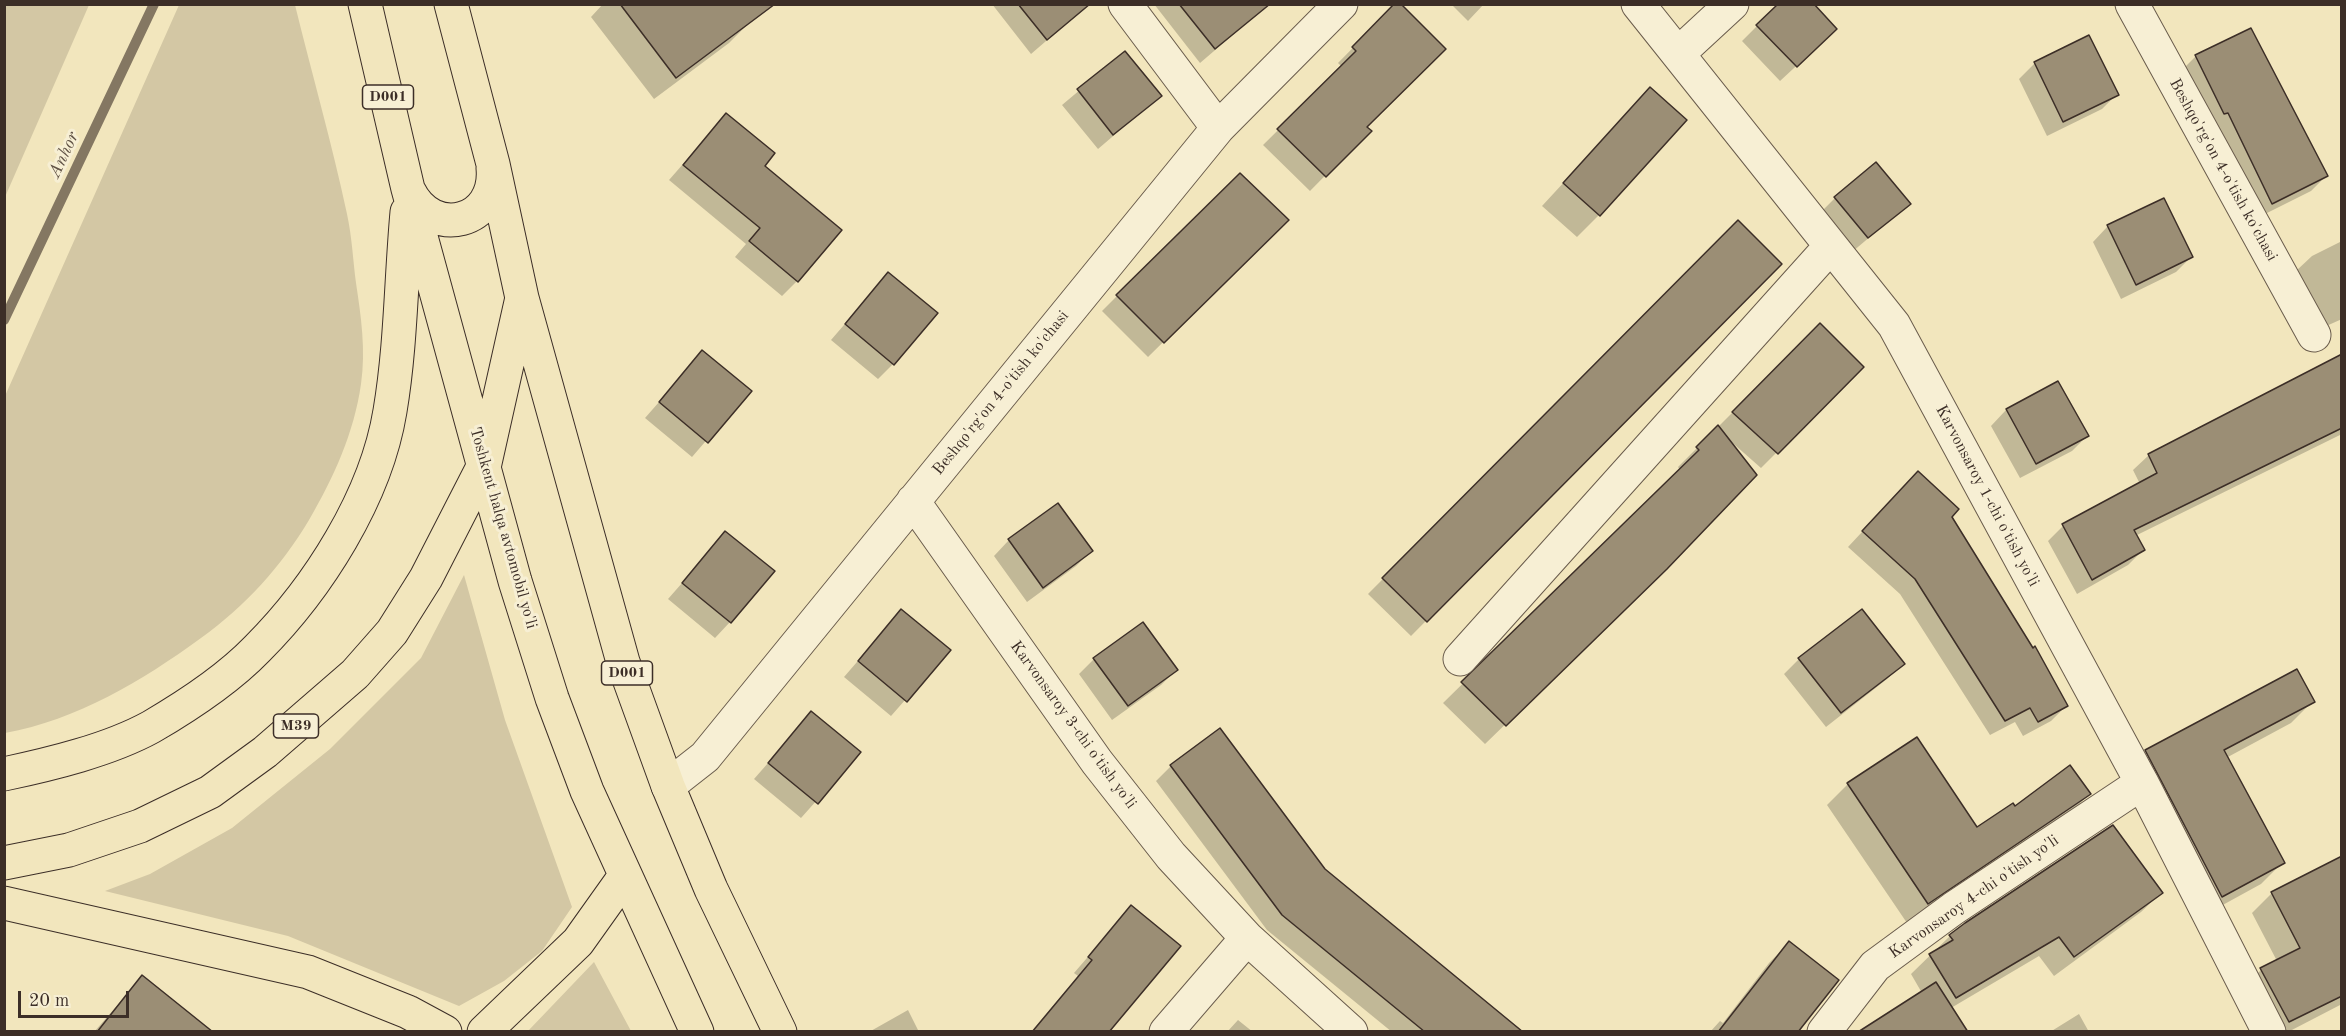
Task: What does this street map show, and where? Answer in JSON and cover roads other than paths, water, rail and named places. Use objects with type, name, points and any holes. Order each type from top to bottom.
[{"type":"highway","name":"Toshkent halqa avtomobil yo'li","points":[[365,4],[408,189],[516,581],[552,698],[588,791],[697,1032]]},
{"type":"highway","name":"D001","points":[[451,4],[493,164],[522,298],[623,663],[668,786],[711,889],[780,1032]]},
{"type":"highway","points":[[408,189],[415,203],[426,213],[440,219],[456,220],[470,216],[482,207],[491,194],[494,179],[493,164]]},
{"type":"highway","points":[[4,774],[45,765],[149,728],[205,692],[256,650],[324,565],[354,517],[377,464],[390,412],[408,189]]},
{"type":"highway","name":"M39","points":[[4,862],[69,850],[140,826],[210,792],[274,744],[355,674],[392,632],[426,578],[485,463],[522,298]]},
{"type":"highway","points":[[484,1032],[578,942],[625,876]]},
{"type":"highway","points":[[4,903],[308,972],[408,1012],[445,1032]]},
{"type":"street","points":[[1125,4],[1218,128]]},
{"type":"street","name":"Beshqo'rg'on 4-o'tish ko'chasi","points":[[668,786],[705,757],[1218,128],[1341,4]]},
{"type":"street","name":"Karvonsaroy 1-chi o'tish yo'li","points":[[1638,4],[1894,325],[2142,783],[2269,1032]]},
{"type":"street","points":[[1679,53],[1732,4]]},
{"type":"street","name":"Beshqo'rg'on 4-o'tish ko'chasi","points":[[2132,4],[2314,335]]},
{"type":"street","points":[[1460,659],[1830,247]]},
{"type":"street","name":"Karvonsaroy 3-chi o'tish yo'li","points":[[913,501],[1097,762],[1172,856],[1247,938],[1351,1032]]},
{"type":"street","name":"Karvonsaroy 4-chi o'tish yo'li","points":[[1824,1032],[1875,966],[1954,908],[2142,783]]},
{"type":"street","points":[[1166,1032],[1247,938]]},
{"type":"waterway","name":"Anhor","points":[[4,320],[154,4]]}]
